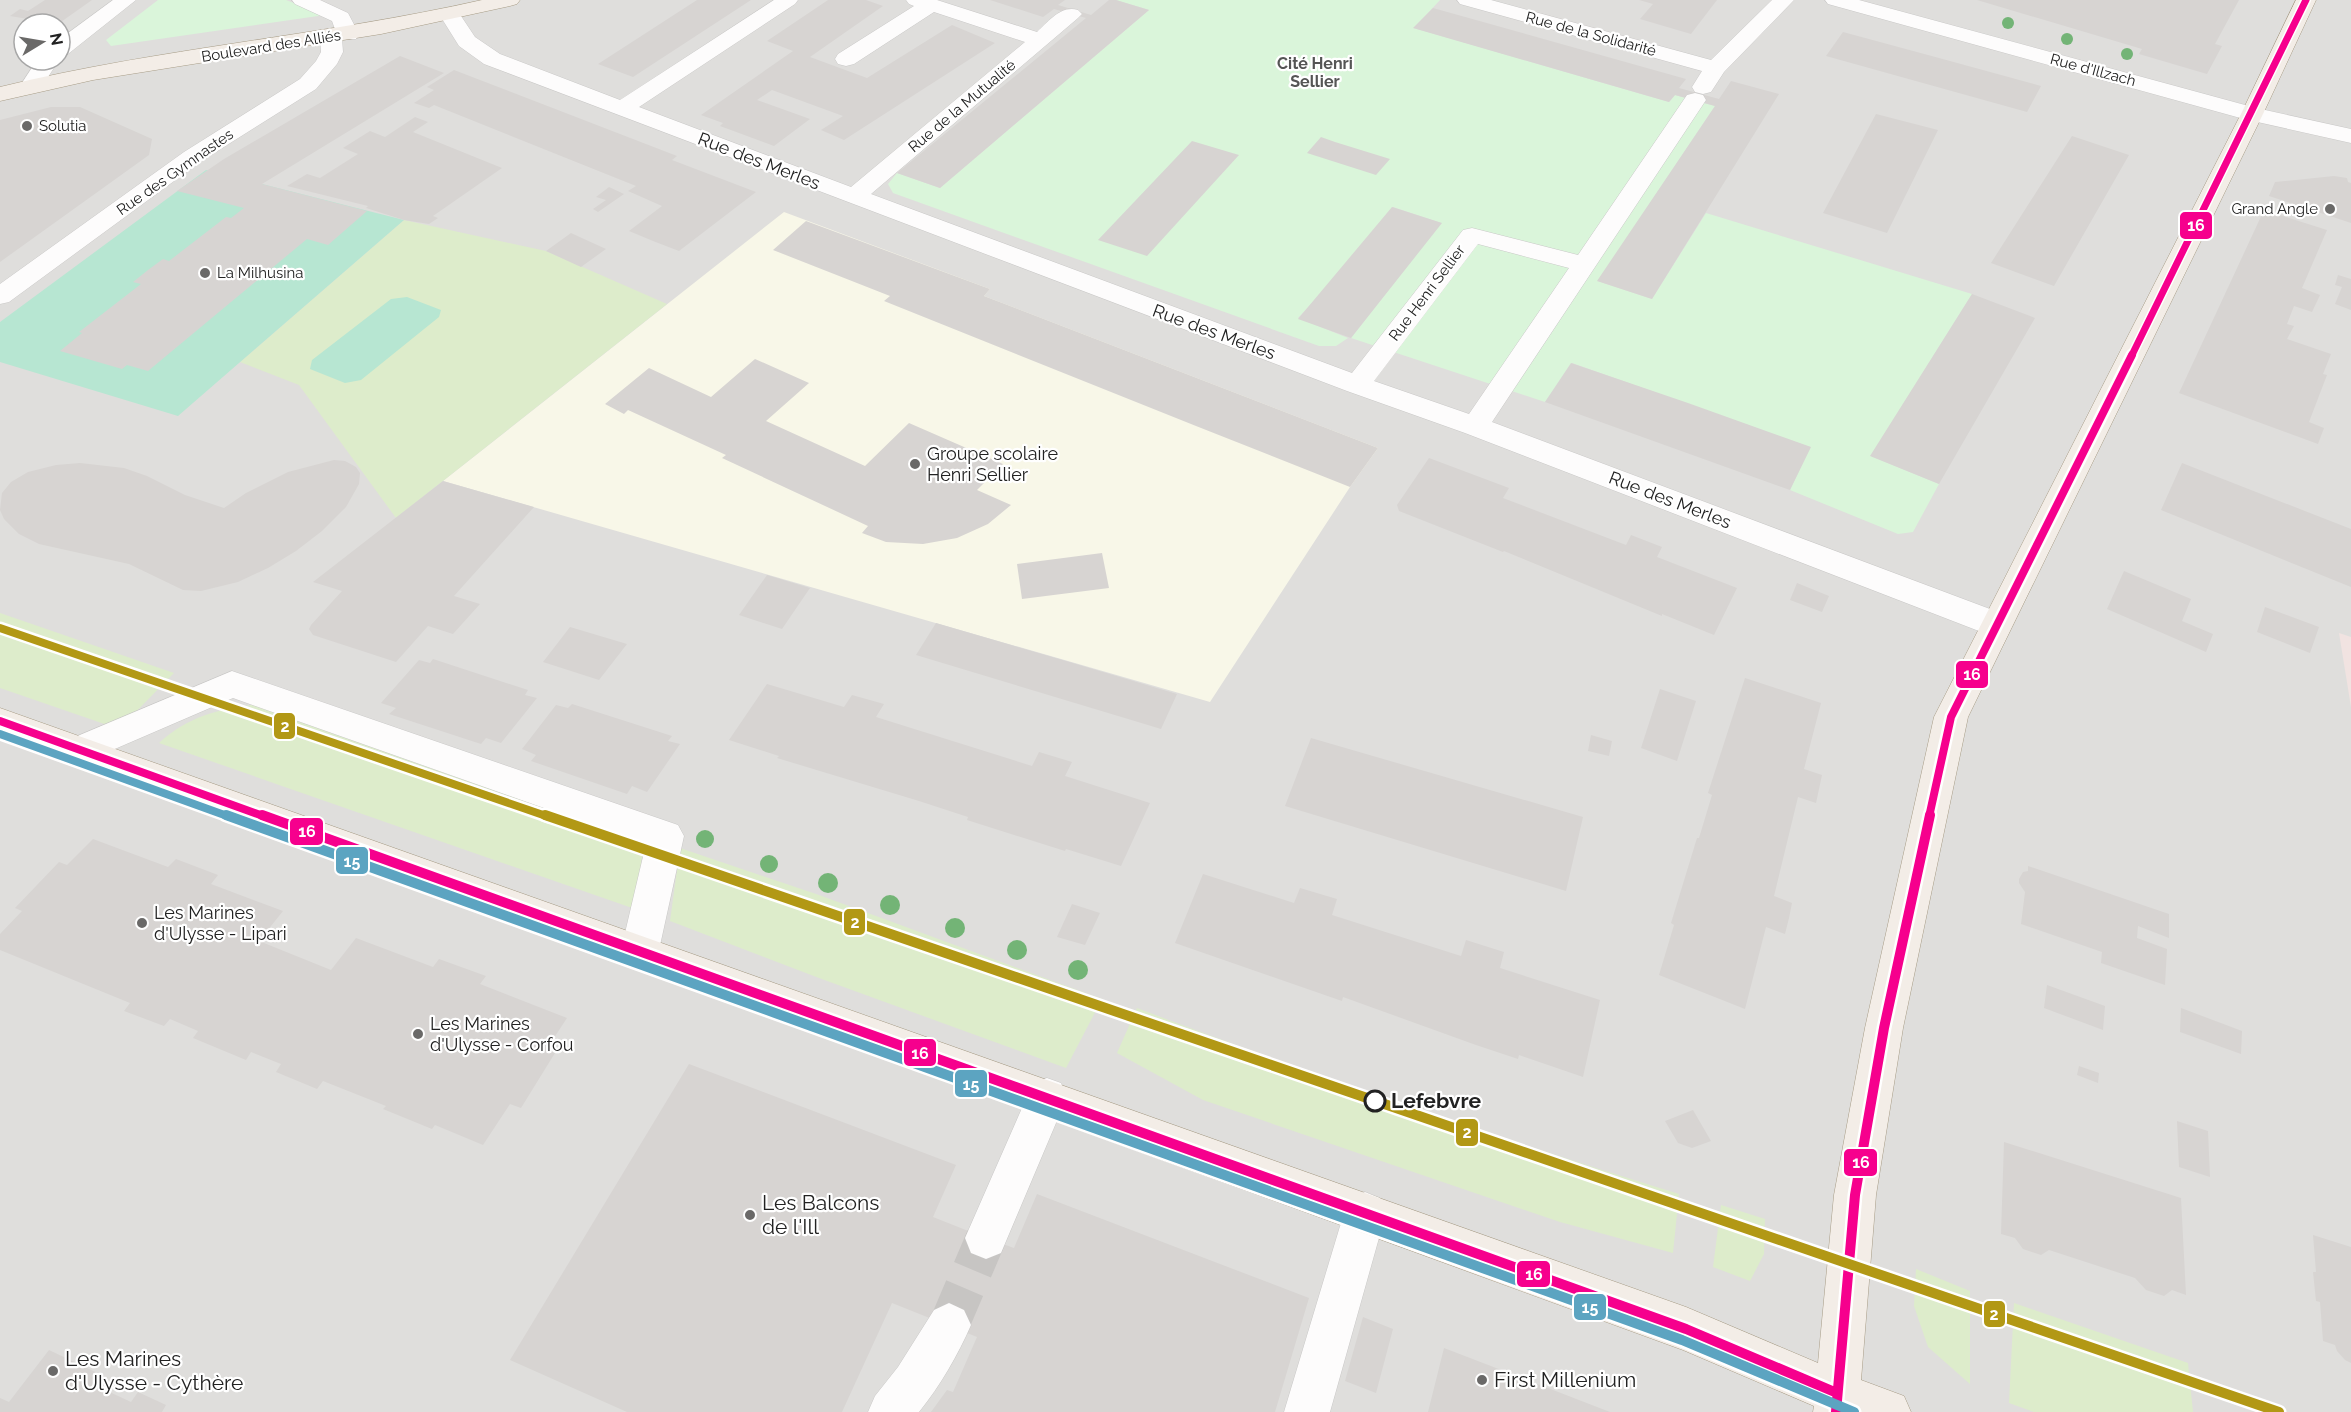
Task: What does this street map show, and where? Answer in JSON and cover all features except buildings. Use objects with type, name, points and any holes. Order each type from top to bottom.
[{"type":"main road","name":"Boulevard des Alliés","points":[[0,94],[122,68],[339,35],[510,0]]},
{"type":"main road","points":[[1837,1403],[1855,1195],[1884,1028],[1951,717],[1995,624],[2252,114],[2306,0]]},
{"type":"main road","points":[[0,721],[1686,1329],[1837,1403],[1888,1412]]},
{"type":"street","points":[[72,40],[126,0]]},
{"type":"street","points":[[302,0],[341,17],[339,35]]},
{"type":"street","points":[[621,109],[788,0]]},
{"type":"street","name":"Rue de la Solidarité","points":[[1467,0],[1715,68]]},
{"type":"street","points":[[1475,426],[1715,68],[1784,0]]},
{"type":"street","name":"Rue d'Illzach","points":[[1835,0],[2252,114],[2351,136]]},
{"type":"street","points":[[846,59],[923,2],[1041,40]]},
{"type":"street","name":"Rue de la Mutualité","points":[[853,197],[1078,8]]},
{"type":"street","name":"Rue des Merles","points":[[450,14],[467,40],[492,59],[853,197],[1357,385],[1475,426],[1995,624]]},
{"type":"street","name":"Rue des Gymnastes","points":[[0,296],[192,157],[308,84],[326,64],[339,35]]},
{"type":"street","points":[[31,86],[40,72]]},
{"type":"street","name":"Rue Henri Sellier","points":[[1357,385],[1472,235],[1584,264]]},
{"type":"street","points":[[80,750],[232,684],[666,836],[640,950]]},
{"type":"street","points":[[986,1238],[1047,1097]]},
{"type":"street","points":[[1307,1412],[1365,1213]]},
{"type":"street","points":[[891,1412],[914,1383],[949,1325]]},
{"type":"shaded area","points":[[0,0],[2351,0],[2351,1412],[0,1412]]},
{"type":"shaded area","name":"Groupe scolaire Henri Sellier","points":[[784,212],[990,289],[984,296],[1378,448],[1350,487],[1210,702],[443,481]]},
{"type":"shaded area","points":[[2339,633],[2351,637],[2351,707]]},
{"type":"green space","points":[[158,0],[286,0],[325,15],[111,46],[106,40]]},
{"type":"green space","points":[[1116,0],[1440,0],[1414,28],[1669,102],[1675,95],[1715,106],[1598,281],[1652,299],[1706,213],[1972,294],[1871,456],[1939,484],[1913,532],[1898,534],[1790,490],[1810,447],[1572,363],[1545,402],[1351,338],[1441,223],[1393,207],[1350,262],[1298,318],[1348,338],[1336,346],[1319,346],[893,193],[888,184],[897,173],[940,188],[1149,10]]},
{"type":"green space","name":"La Milhusina","points":[[206,170],[404,220],[178,416],[0,362],[0,322]]},
{"type":"green space","points":[[404,220],[546,251],[667,304],[396,518],[299,385],[240,362]]},
{"type":"green space","points":[[407,297],[441,310],[439,317],[361,380],[345,383],[310,369],[312,360],[391,299]]},
{"type":"green space","points":[[0,613],[174,673],[119,729],[0,688]]},
{"type":"green space","points":[[257,704],[644,842],[635,909],[159,743],[181,726],[205,715]]},
{"type":"green space","points":[[680,848],[819,895],[1102,999],[1066,1068],[670,921]]},
{"type":"green space","points":[[1137,1008],[1406,1106],[1679,1194],[1673,1253],[1560,1222],[1203,1100],[1117,1053]]},
{"type":"green space","points":[[1721,1205],[1765,1219],[1764,1254],[1750,1281],[1713,1267]]},
{"type":"green space","points":[[1916,1269],[1970,1291],[1970,1384],[1928,1347],[1914,1306]]},
{"type":"green space","points":[[2014,1303],[2188,1363],[2193,1412],[2034,1412],[2009,1403]]},
{"type":"tunnel","points":[[949,1325],[986,1238]]},
{"type":"transit line","name":"16","points":[[1836,1412],[1855,1195],[1884,1028],[1951,717],[2252,114],[2306,0]]},
{"type":"transit line","name":"2","points":[[0,628],[2279,1412]]},
{"type":"transit line","name":"16","points":[[0,721],[1686,1329],[1837,1393]]},
{"type":"transit line","name":"15","points":[[0,734],[1682,1340],[1854,1412]]},
{"type":"place","name":"Solutia","points":[[27,126]]},
{"type":"place","name":"Grand Angle","points":[[2330,209]]},
{"type":"place","name":"La Milhusina","points":[[205,273]]},
{"type":"place","name":"Groupe scolaire Henri Sellier","points":[[915,464]]},
{"type":"place","name":"Les Marines d'Ulysse - Lipari","points":[[142,923]]},
{"type":"place","name":"Les Marines d'Ulysse - Corfou","points":[[418,1034]]},
{"type":"place","name":"Lefebvre","points":[[1375,1101]]},
{"type":"place","name":"Les Balcons de l'Ill","points":[[750,1215]]},
{"type":"place","name":"Les Marines d'Ulysse - Cythère","points":[[53,1371]]},
{"type":"place","name":"First Millenium","points":[[1482,1380]]},
{"type":"district","name":"Cité Henri Sellier","points":[[1315,72]]}]
